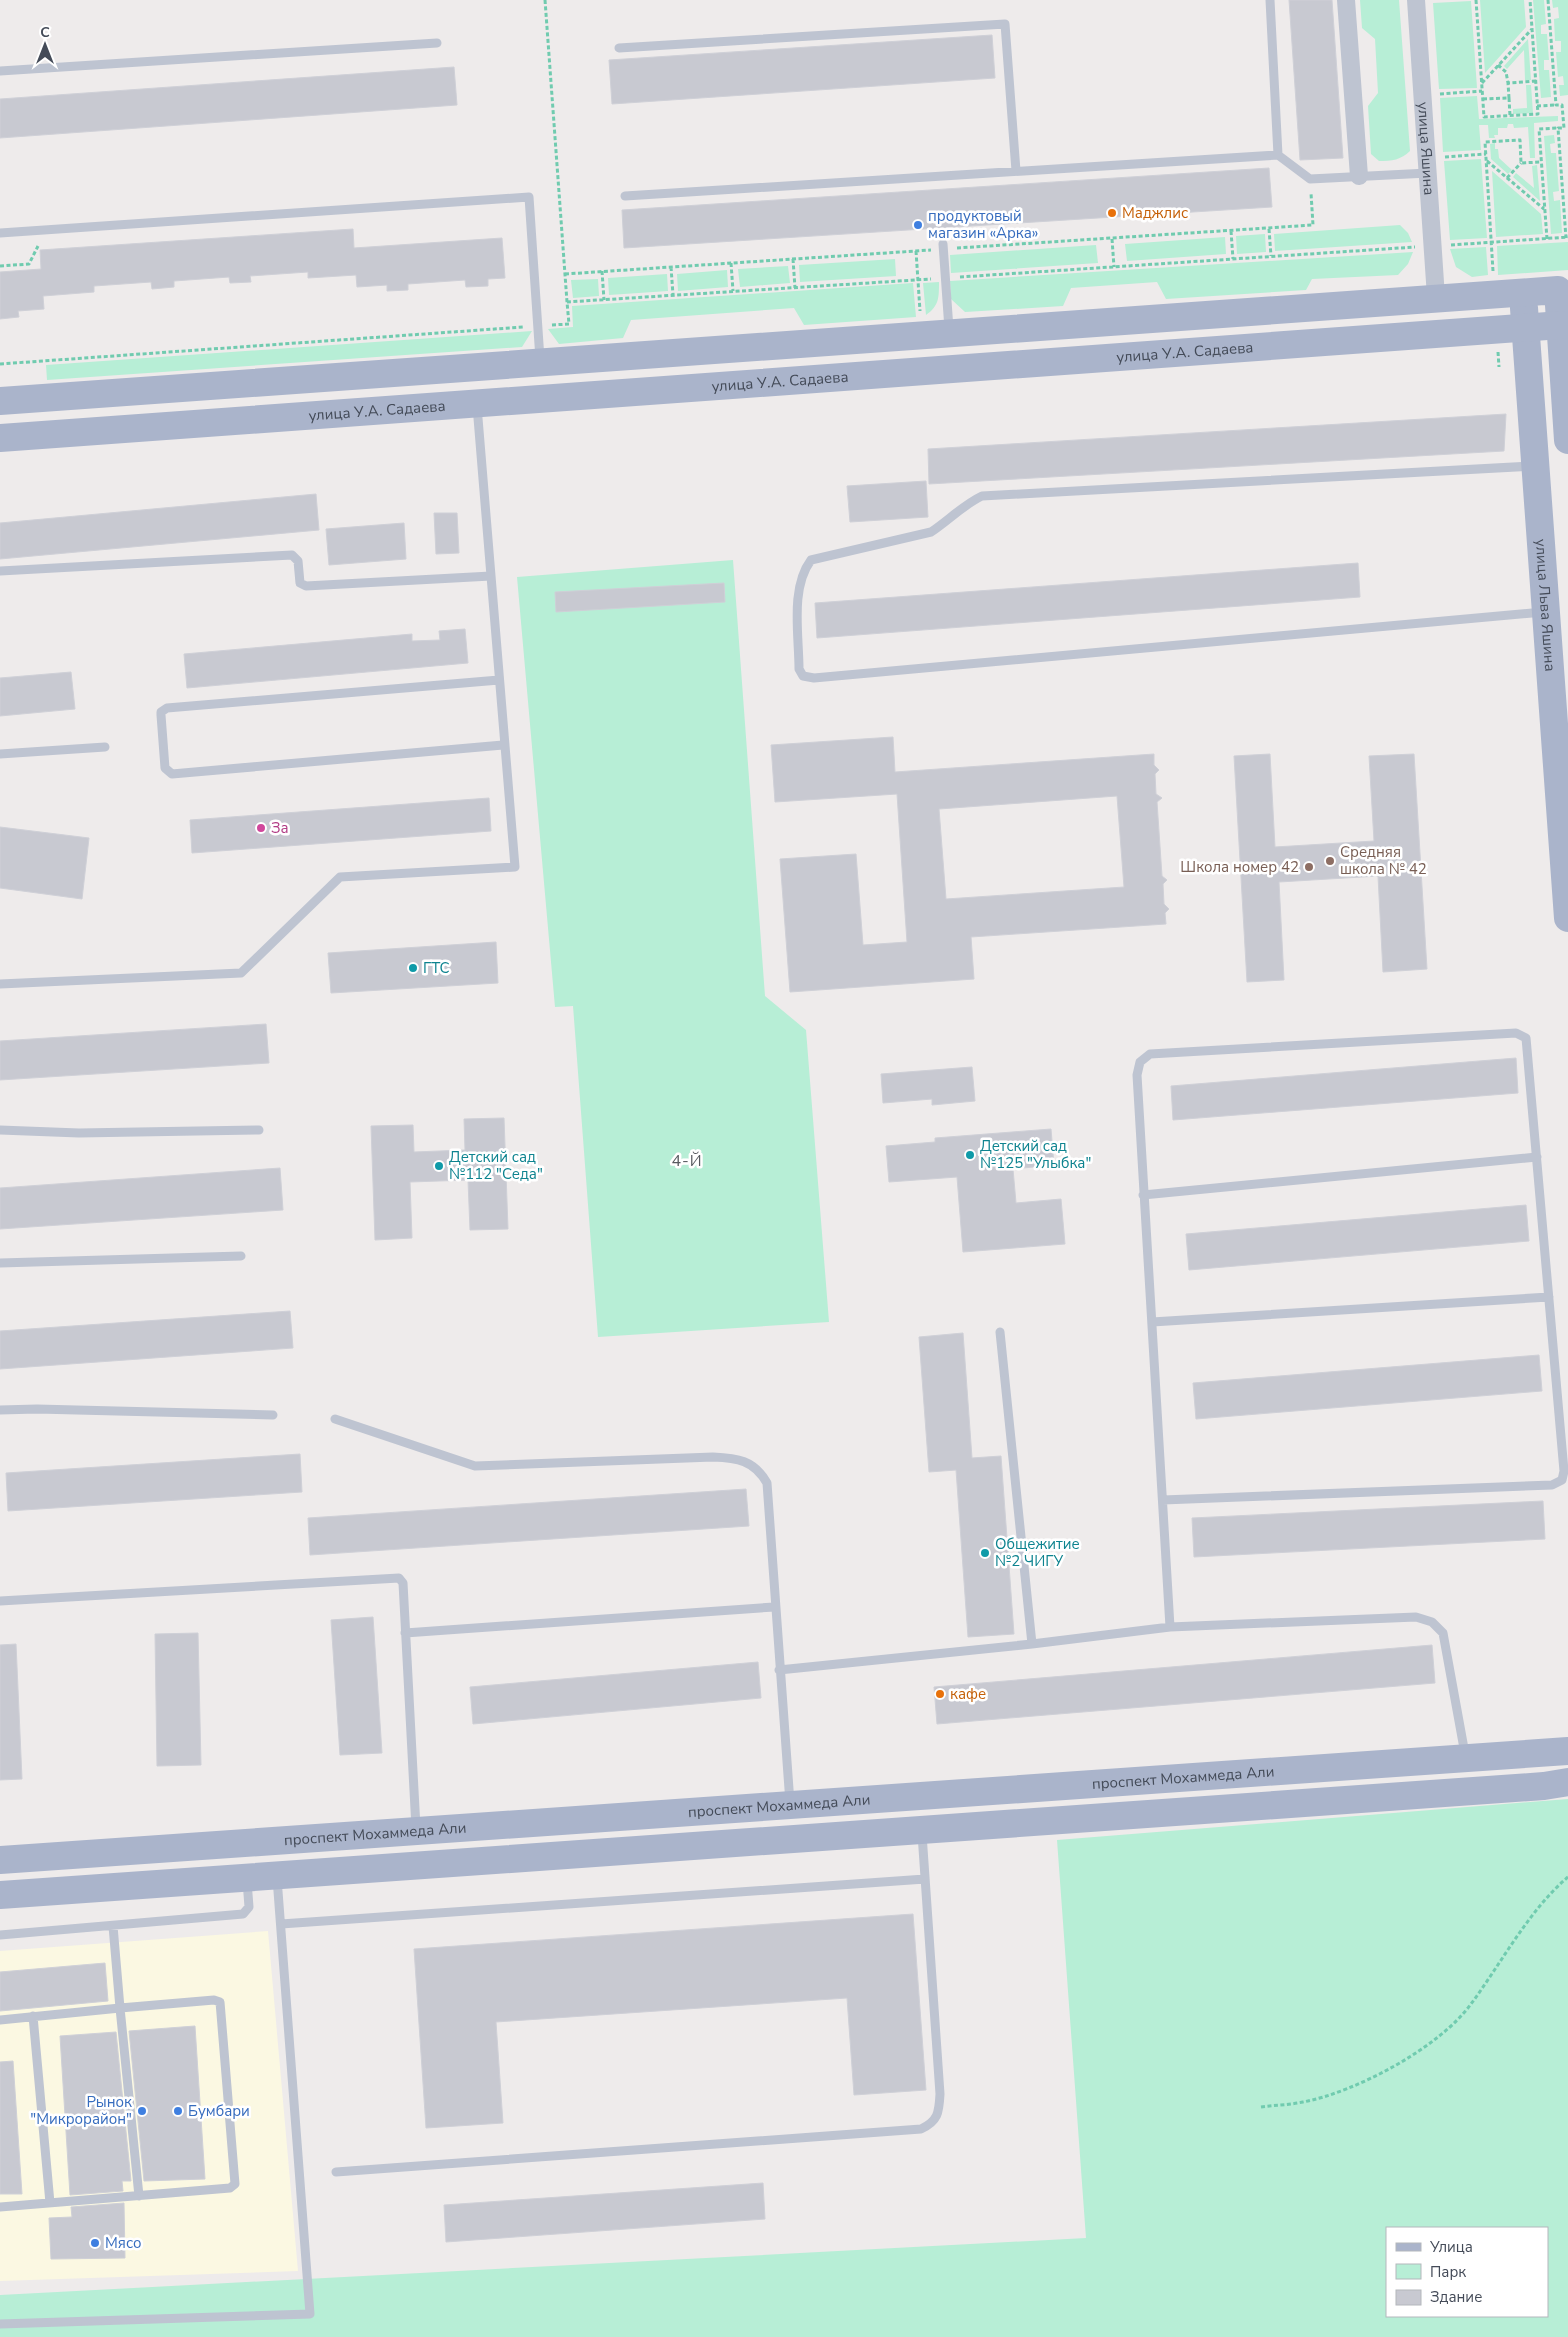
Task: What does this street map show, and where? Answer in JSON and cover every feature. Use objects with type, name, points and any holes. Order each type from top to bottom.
[{"type":"main road","points":[[0,401],[1436,297],[1558,290],[1568,440]]},
{"type":"main road","name":"улица Льва Яшина","points":[[1523,292],[1568,918]]},
{"type":"main road","name":"улица У.А. Садаева","points":[[0,438],[1560,325]]},
{"type":"main road","name":"проспект Мохаммеда Али","points":[[0,1860],[1563,1752]]},
{"type":"main road","points":[[0,1895],[922,1831],[1556,1784]]},
{"type":"street","points":[[1346,0],[1359,176]]},
{"type":"street","name":"улица Яшина","points":[[1416,0],[1436,297]]},
{"type":"lane","points":[[1270,0],[1278,155]]},
{"type":"lane","points":[[618,48],[1005,24],[1016,171]]},
{"type":"lane","points":[[0,70],[437,43]]},
{"type":"lane","points":[[624,196],[1278,155],[1310,179],[1428,173]]},
{"type":"lane","points":[[0,233],[529,197],[540,362]]},
{"type":"lane","points":[[943,246],[950,332]]},
{"type":"lane","points":[[0,984],[241,973],[340,877],[514,867],[477,403]]},
{"type":"lane","points":[[1536,465],[982,496],[965,504],[931,532],[812,560],[803,572],[798,586],[799,669],[803,676],[814,678],[1546,612]]},
{"type":"lane","points":[[0,571],[292,555],[298,558],[300,580],[306,586],[491,576]]},
{"type":"lane","points":[[500,680],[167,708],[161,712],[161,715],[165,768],[172,774],[503,745]]},
{"type":"lane","points":[[0,754],[104,747]]},
{"type":"lane","points":[[1162,1500],[1552,1485],[1562,1480],[1564,1471],[1526,1038],[1516,1033],[1150,1054],[1140,1062],[1137,1075],[1143,1195],[1152,1322],[1162,1500],[1170,1627]]},
{"type":"lane","points":[[0,1130],[79,1133],[259,1130]]},
{"type":"lane","points":[[1143,1195],[1537,1157]]},
{"type":"lane","points":[[0,1263],[241,1256]]},
{"type":"lane","points":[[1152,1322],[1549,1297]]},
{"type":"lane","points":[[1000,1332],[1032,1644]]},
{"type":"lane","points":[[0,1410],[37,1409],[273,1415]]},
{"type":"lane","points":[[335,1419],[475,1466],[713,1457],[737,1458],[749,1462],[767,1483],[774,1607],[791,1806]]},
{"type":"lane","points":[[0,1601],[396,1577],[403,1583],[416,1830]]},
{"type":"lane","points":[[406,1633],[774,1607]]},
{"type":"lane","points":[[779,1670],[1032,1644],[1170,1627],[1416,1617],[1432,1622],[1443,1633],[1466,1759]]},
{"type":"lane","points":[[336,2172],[921,2129],[932,2124],[939,2111],[940,2094],[922,1831]]},
{"type":"lane","points":[[0,2324],[310,2314],[277,1875]]},
{"type":"lane","points":[[0,1935],[243,1914],[249,1907],[247,1878]]},
{"type":"lane","points":[[281,1924],[925,1879]]},
{"type":"lane","points":[[112,1926],[139,2196]]},
{"type":"lane","points":[[0,2020],[217,2000],[221,2005],[235,2184],[230,2188],[0,2208]]},
{"type":"lane","points":[[33,2016],[50,2203]]},
{"type":"path","points":[[0,364],[569,324],[545,0]]},
{"type":"path","points":[[1476,0],[1484,117],[1538,114],[1530,0]]},
{"type":"path","points":[[1548,0],[1556,105]]},
{"type":"path","points":[[1482,83],[1532,29]]},
{"type":"path","points":[[1498,65],[1506,72],[1510,116]]},
{"type":"path","points":[[1508,83],[1536,81]]},
{"type":"path","points":[[1440,94],[1482,91]]},
{"type":"path","points":[[1483,99],[1509,98]]},
{"type":"path","points":[[1538,106],[1562,105],[1564,128],[1539,129],[1547,239]]},
{"type":"path","points":[[567,302],[1567,237],[1558,128]]},
{"type":"path","points":[[1494,293],[1485,142],[1520,140],[1521,163]]},
{"type":"path","points":[[1445,156],[1486,154]]},
{"type":"path","points":[[1487,161],[1545,210]]},
{"type":"path","points":[[1507,178],[1521,163],[1541,162]]},
{"type":"path","points":[[565,274],[916,251],[943,246],[1313,226],[1310,179]]},
{"type":"path","points":[[1269,229],[1271,256]]},
{"type":"path","points":[[1231,231],[1233,259]]},
{"type":"path","points":[[1112,238],[1114,267]]},
{"type":"path","points":[[0,266],[29,264],[37,246],[46,245]]},
{"type":"path","points":[[916,251],[921,317]]},
{"type":"path","points":[[793,259],[795,288]]},
{"type":"path","points":[[731,263],[733,291]]},
{"type":"path","points":[[671,267],[673,295]]},
{"type":"path","points":[[602,271],[604,300]]},
{"type":"path","points":[[1496,329],[1499,367]]},
{"type":"path","points":[[1261,2107],[1303,2102],[1344,2089],[1403,2061],[1440,2037],[1469,2006],[1547,1895],[1568,1877]]},
{"type":"shaded area","name":"Рынок \"Микрорайон\"","points":[[268,1931],[298,2271],[0,2281],[0,1951]]},
{"type":"green space","points":[[1360,0],[1399,0],[1410,151],[1400,158],[1392,160],[1379,161],[1371,154],[1368,106],[1378,93],[1375,39],[1362,28]]},
{"type":"green space","points":[[1480,0],[1524,0],[1526,27],[1485,73]]},
{"type":"green space","points":[[1533,0],[1544,0],[1546,24],[1541,25],[1541,34],[1547,34],[1549,60],[1544,60],[1544,70],[1549,70],[1551,97],[1541,98]]},
{"type":"green space","points":[[1552,0],[1568,0],[1568,95],[1560,96],[1559,85],[1564,85],[1563,76],[1558,77],[1556,52],[1561,52],[1561,41],[1555,41],[1554,19],[1559,18],[1558,7],[1553,8]]},
{"type":"green space","points":[[1471,1],[1477,88],[1439,89],[1433,3]]},
{"type":"green space","points":[[1528,39],[1531,80],[1525,80],[1524,50],[1507,69],[1504,66]]},
{"type":"green space","points":[[1526,85],[1531,85],[1533,113],[1513,114],[1513,109],[1527,108]]},
{"type":"green space","points":[[1477,96],[1479,119],[1558,116],[1558,121],[1534,123],[1535,158],[1530,158],[1528,127],[1514,128],[1513,124],[1508,124],[1507,128],[1498,128],[1498,135],[1494,135],[1495,138],[1489,138],[1488,125],[1479,125],[1481,150],[1443,152],[1440,98]]},
{"type":"green space","points":[[1554,135],[1555,143],[1550,144],[1551,153],[1556,153],[1559,191],[1553,192],[1554,201],[1560,200],[1562,233],[1551,234],[1544,136]]},
{"type":"green space","points":[[1495,143],[1495,149],[1498,149],[1499,158],[1512,170],[1508,174],[1491,159],[1490,144]]},
{"type":"green space","points":[[1481,159],[1487,238],[1450,240],[1444,161]]},
{"type":"green space","points":[[1537,165],[1540,201],[1513,177],[1516,173],[1534,188],[1532,166]]},
{"type":"green space","points":[[1492,171],[1541,214],[1543,234],[1496,237]]},
{"type":"green space","points":[[1400,225],[1408,233],[1412,242],[1275,251],[1274,234]]},
{"type":"green space","points":[[1265,234],[1266,252],[1237,254],[1236,236]]},
{"type":"green space","points":[[1225,237],[1226,254],[1127,261],[1125,244]]},
{"type":"green space","points":[[1568,242],[1568,270],[1498,275],[1497,246]]},
{"type":"green space","points":[[1096,245],[1098,263],[951,273],[950,255]]},
{"type":"green space","points":[[1486,247],[1488,275],[1472,277],[1456,267],[1450,249]]},
{"type":"green space","points":[[1413,252],[1408,264],[1398,275],[1312,279],[1306,290],[1166,299],[1157,282],[1071,288],[1063,306],[965,312],[951,299],[950,281]]},
{"type":"green space","points":[[895,259],[896,276],[800,282],[799,265]]},
{"type":"green space","points":[[788,266],[790,283],[740,287],[738,269]]},
{"type":"green space","points":[[727,270],[728,287],[678,291],[677,274]]},
{"type":"green space","points":[[667,274],[668,291],[609,295],[608,278]]},
{"type":"green space","points":[[598,279],[599,296],[573,298],[571,280]]},
{"type":"green space","points":[[939,282],[936,305],[926,315],[923,283]]},
{"type":"green space","points":[[913,283],[916,317],[804,325],[794,308],[631,320],[623,338],[559,344],[548,329],[573,327],[572,306]]},
{"type":"green space","points":[[532,331],[522,347],[47,380],[46,365]]},
{"type":"green space","points":[[733,560],[765,996],[806,1030],[829,1322],[598,1337],[573,1006],[555,1007],[517,577]]},
{"type":"green space","points":[[1568,1799],[1568,2337],[0,2337],[0,2295],[1086,2238],[1057,1840]]},
{"type":"building","points":[[1289,0],[1332,0],[1343,158],[1300,160]]},
{"type":"building","points":[[992,35],[995,78],[612,104],[609,60]]},
{"type":"building","points":[[454,67],[457,105],[0,138],[0,99]]},
{"type":"building","points":[[1269,168],[1272,207],[624,248],[622,210]]},
{"type":"building","points":[[353,229],[354,248],[502,238],[505,278],[488,279],[488,286],[466,287],[465,280],[408,284],[408,290],[387,291],[387,285],[357,287],[356,275],[308,278],[308,272],[250,276],[251,282],[230,283],[229,277],[174,281],[174,287],[152,289],[151,282],[94,286],[94,292],[43,296],[44,309],[18,311],[19,317],[0,319],[0,272],[41,269],[40,250]]},
{"type":"building","points":[[1506,414],[1504,451],[929,484],[928,449]]},
{"type":"building","points":[[926,481],[928,517],[850,522],[847,486]]},
{"type":"building","points":[[316,494],[319,530],[0,559],[0,523]]},
{"type":"building","points":[[434,513],[457,513],[459,553],[436,554]]},
{"type":"building","points":[[404,523],[406,559],[329,565],[326,529]]},
{"type":"building","points":[[1358,563],[1360,597],[817,638],[815,603]]},
{"type":"building","points":[[724,583],[725,602],[556,612],[555,592]]},
{"type":"building","points":[[465,629],[468,663],[187,688],[184,654],[412,634],[412,641],[440,640],[439,631]]},
{"type":"building","points":[[71,672],[75,709],[0,716],[0,678]]},
{"type":"building","points":[[893,737],[895,772],[1154,754],[1154,765],[1159,770],[1155,774],[1156,794],[1162,798],[1157,802],[1162,876],[1167,880],[1163,884],[1164,904],[1169,909],[1165,913],[1166,924],[971,937],[974,979],[790,992],[780,859],[856,854],[863,945],[907,942],[897,794],[775,802],[771,745]],"holes":[[[1117,796],[1124,887],[946,899],[939,809]]]},
{"type":"building","name":"Средняя школа № 42","points":[[1270,754],[1275,847],[1374,841],[1369,756],[1414,754],[1427,969],[1383,972],[1378,876],[1279,882],[1284,980],[1247,982],[1234,756]]},
{"type":"building","points":[[489,798],[491,831],[192,853],[190,820]]},
{"type":"building","points":[[0,827],[89,838],[82,899],[0,888]]},
{"type":"building","name":"ГТС","points":[[496,942],[498,983],[331,993],[328,953]]},
{"type":"building","points":[[266,1024],[269,1063],[0,1080],[0,1041]]},
{"type":"building","points":[[1516,1058],[1518,1093],[1173,1120],[1171,1086]]},
{"type":"building","points":[[972,1067],[975,1101],[932,1105],[932,1099],[883,1103],[881,1074]]},
{"type":"building","name":"Детский сад №112 \"Седа\"","points":[[504,1118],[508,1229],[470,1230],[468,1180],[410,1182],[412,1238],[375,1240],[371,1126],[413,1125],[414,1152],[465,1150],[464,1119]]},
{"type":"building","name":"Детский сад №125 \"Улыбка\"","points":[[1051,1129],[1054,1165],[1013,1169],[1016,1203],[1061,1199],[1065,1244],[963,1252],[957,1177],[889,1182],[886,1146],[935,1142],[935,1138]]},
{"type":"building","points":[[280,1168],[283,1210],[0,1229],[0,1188]]},
{"type":"building","points":[[1526,1205],[1529,1241],[1189,1270],[1186,1234]]},
{"type":"building","points":[[290,1311],[293,1348],[0,1369],[0,1331]]},
{"type":"building","name":"Общежитие №2 ЧИГУ","points":[[963,1333],[972,1458],[1001,1456],[1014,1634],[968,1637],[956,1470],[929,1472],[919,1337]]},
{"type":"building","points":[[1539,1355],[1542,1391],[1196,1419],[1193,1383]]},
{"type":"building","points":[[300,1454],[302,1492],[8,1511],[6,1473]]},
{"type":"building","points":[[746,1489],[749,1526],[310,1555],[308,1518]]},
{"type":"building","points":[[1543,1501],[1545,1539],[1194,1557],[1192,1518]]},
{"type":"building","points":[[373,1617],[382,1753],[340,1755],[331,1620]]},
{"type":"building","points":[[198,1633],[201,1765],[157,1766],[155,1634]]},
{"type":"building","points":[[16,1644],[22,1779],[0,1780],[0,1645]]},
{"type":"building","points":[[1432,1645],[1435,1683],[937,1724],[934,1687]]},
{"type":"building","points":[[758,1662],[761,1698],[473,1724],[470,1687]]},
{"type":"building","points":[[913,1914],[926,2090],[854,2095],[847,1998],[496,2022],[503,2123],[426,2128],[414,1949]]},
{"type":"building","points":[[105,1963],[108,2001],[0,2011],[0,1972]]},
{"type":"building","points":[[195,2026],[205,2179],[144,2181],[129,2031]]},
{"type":"building","points":[[116,2032],[131,2181],[122,2181],[123,2191],[70,2195],[60,2036]]},
{"type":"building","points":[[13,2061],[22,2194],[0,2194],[0,2062]]},
{"type":"building","points":[[763,2183],[765,2219],[446,2242],[444,2205]]},
{"type":"building","points":[[124,2203],[125,2258],[51,2259],[49,2218],[72,2217],[71,2207]]},
{"type":"place","name":"Маджлис","points":[[1112,213]]},
{"type":"place","name":"продуктовый магазин «Арка»","points":[[918,225]]},
{"type":"place","name":"За","points":[[261,828]]},
{"type":"place","name":"Средняя школа № 42","points":[[1330,861]]},
{"type":"place","name":"Школа номер 42","points":[[1309,867]]},
{"type":"place","name":"ГТС","points":[[413,968]]},
{"type":"place","name":"Детский сад №125 \"Улыбка\"","points":[[970,1155]]},
{"type":"place","name":"Детский сад №112 \"Седа\"","points":[[439,1166]]},
{"type":"place","name":"Общежитие №2 ЧИГУ","points":[[985,1553]]},
{"type":"place","name":"кафе","points":[[940,1694]]},
{"type":"place","name":"Рынок \"Микрорайон\"","points":[[142,2111]]},
{"type":"place","name":"Бумбари","points":[[178,2111]]},
{"type":"place","name":"Мясо","points":[[95,2243]]},
{"type":"district","name":"4-Й","points":[[687,1161]]}]
